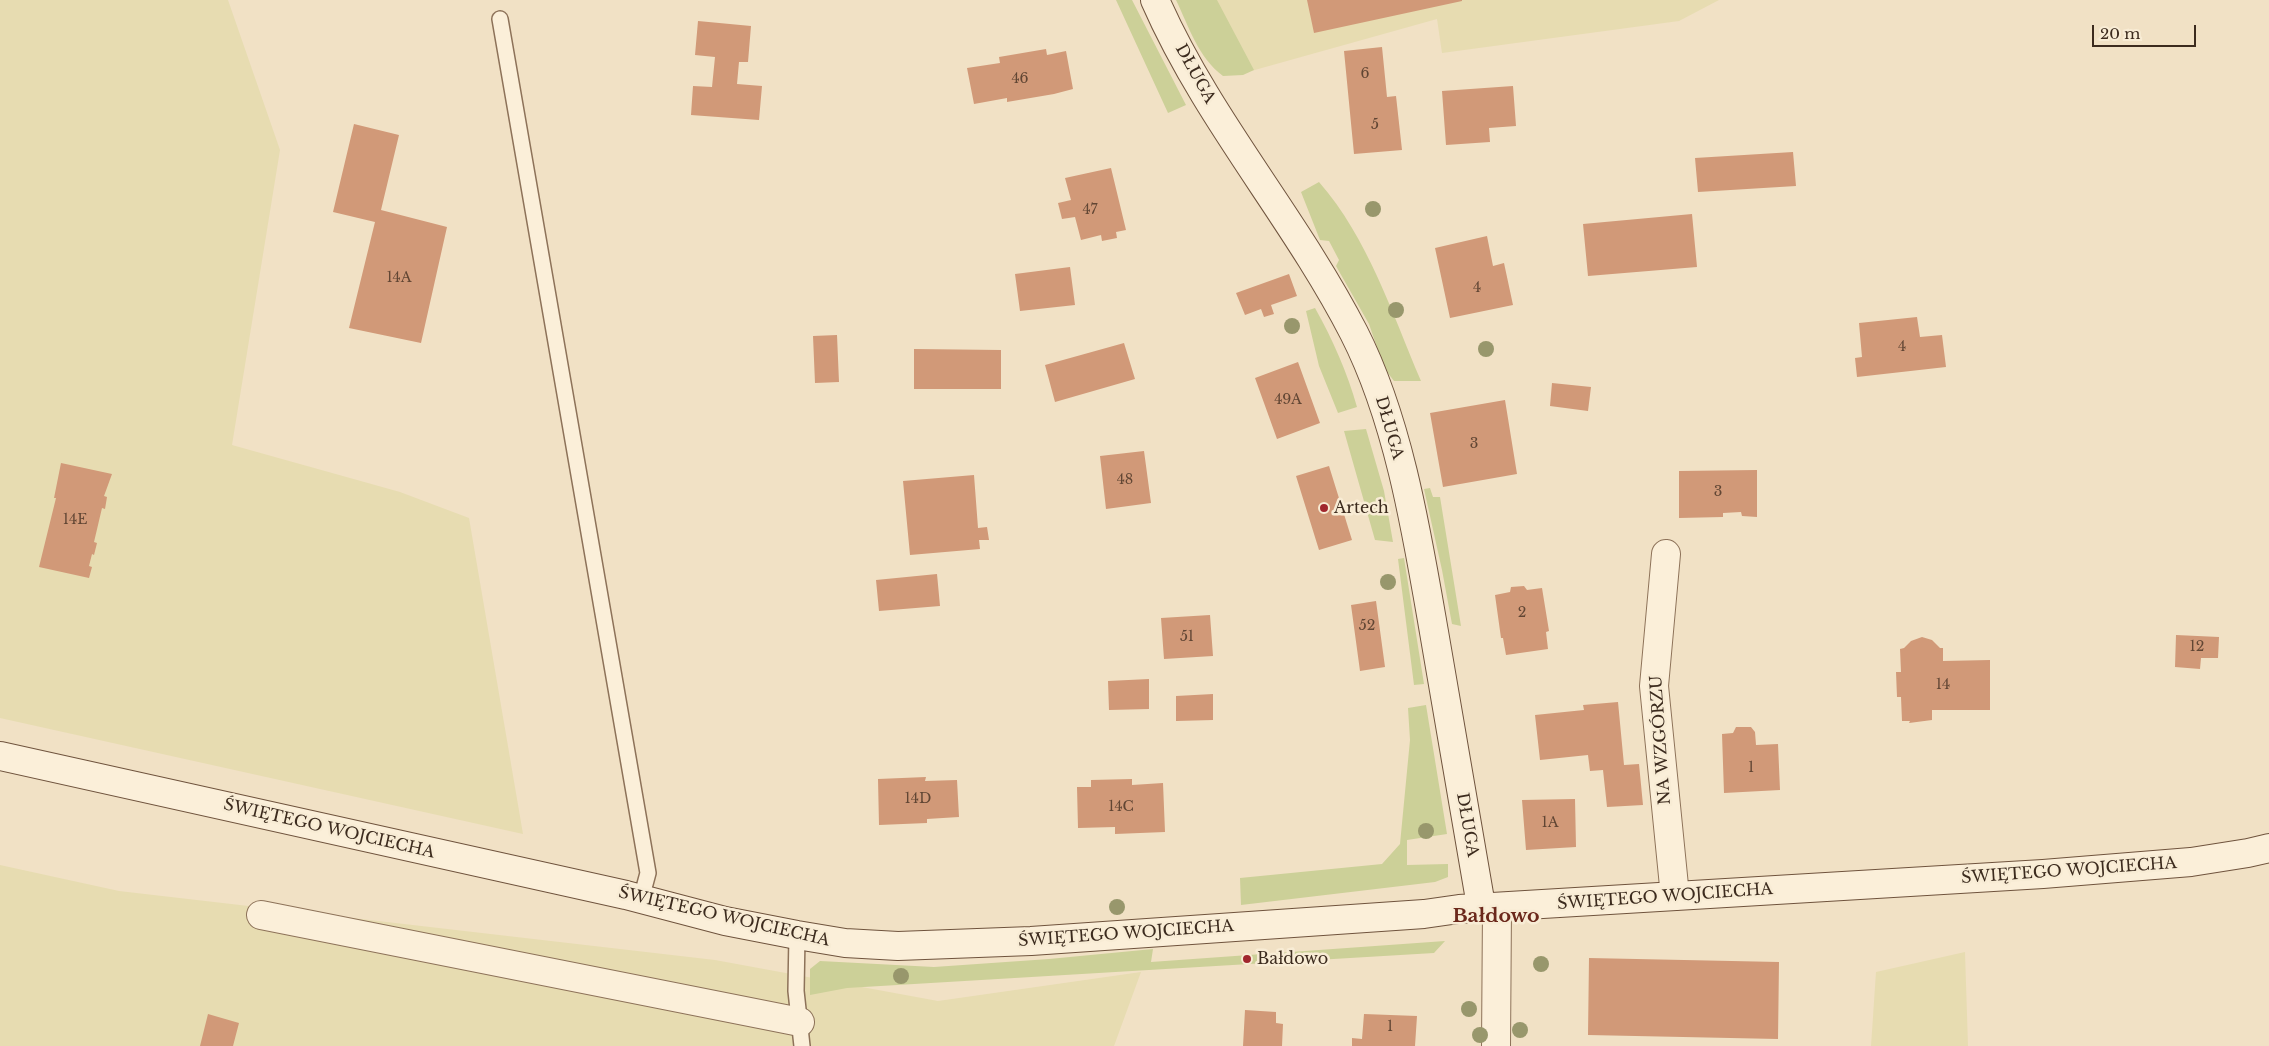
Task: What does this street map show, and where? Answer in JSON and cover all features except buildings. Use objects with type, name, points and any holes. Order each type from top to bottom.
[{"type":"street","name":"DŁUGA","points":[[1155,0],[1216,110],[1320,271],[1354,334],[1380,394],[1397,453],[1420,548],[1478,885],[1488,908],[1496,1046]]},
{"type":"street","name":"NA WZGÓRZU","points":[[1666,554],[1654,686],[1675,896]]},
{"type":"street","name":"ŚWIĘTEGO WOJCIECHA","points":[[0,756],[641,899],[725,920],[797,936],[845,944],[898,946],[1031,941],[1488,908],[2043,874],[2191,862],[2269,848]]},
{"type":"street","points":[[261,915],[801,1034]]},
{"type":"lane","points":[[500,19],[648,873],[641,899]]},
{"type":"lane","points":[[797,936],[796,991],[801,1034]]},
{"type":"shaded area","points":[[0,0],[228,0],[280,150],[232,445],[400,492],[469,518],[523,834],[0,718]]},
{"type":"shaded area","points":[[1212,0],[1719,0],[1679,21],[1442,53],[1437,19],[1244,73]]},
{"type":"shaded area","points":[[0,865],[119,891],[715,960],[938,1001],[1141,972],[1114,1046],[0,1046]]},
{"type":"shaded area","points":[[1965,952],[1968,1046],[1871,1046],[1876,972]]},
{"type":"green space","points":[[1116,0],[1132,0],[1186,105],[1168,113]]},
{"type":"green space","points":[[1176,0],[1217,0],[1254,70],[1243,75],[1223,76],[1214,68],[1195,41]]},
{"type":"green space","points":[[1319,182],[1352,227],[1378,277],[1421,381],[1394,381],[1384,368],[1369,324],[1336,266],[1339,260],[1329,241],[1320,240],[1301,192]]},
{"type":"green space","points":[[1315,308],[1339,356],[1357,407],[1338,413],[1319,366],[1306,311]]},
{"type":"green space","points":[[1366,429],[1384,491],[1393,542],[1375,540],[1344,431]]},
{"type":"green space","points":[[1430,488],[1433,497],[1440,497],[1461,626],[1452,624],[1424,489]]},
{"type":"green space","points":[[1404,558],[1424,684],[1414,685],[1398,559]]},
{"type":"green space","points":[[1426,705],[1447,834],[1407,840],[1407,865],[1448,864],[1448,877],[1435,882],[1241,905],[1240,878],[1382,864],[1400,844],[1410,740],[1408,708]]},
{"type":"green space","points":[[1445,941],[1434,953],[847,988],[810,995],[810,969],[820,961],[934,967],[1153,949],[1151,962]]},
{"type":"place","name":"Artech","points":[[1324,508]]},
{"type":"place","name":"Bałdowo","points":[[1247,959]]},
{"type":"district","name":"Bałdowo","points":[[1496,917]]}]
